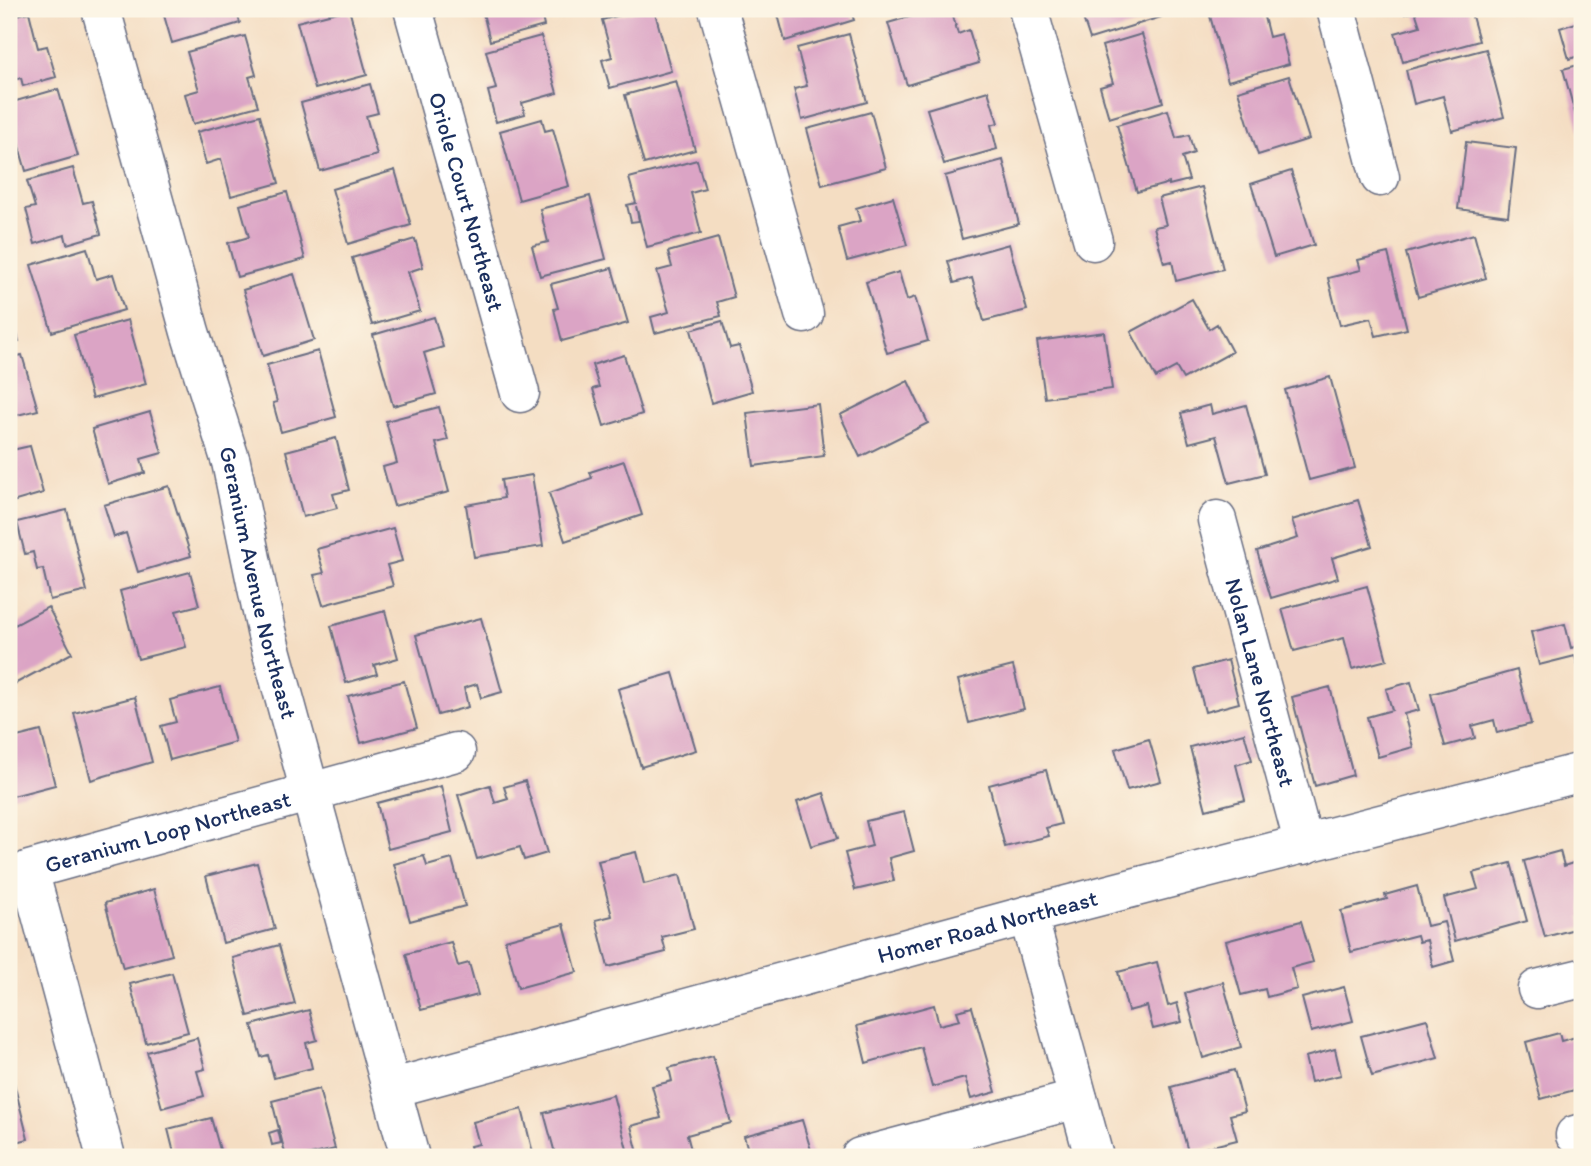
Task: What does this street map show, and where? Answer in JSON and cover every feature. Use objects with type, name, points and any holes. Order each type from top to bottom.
[{"type":"street","name":"Geranium Avenue Northeast","points":[[101,9],[190,331],[231,462],[259,601],[410,1157]]},
{"type":"street","name":"Oriole Court Northeast","points":[[413,9],[520,393]]},
{"type":"street","points":[[718,9],[804,314]]},
{"type":"street","points":[[1028,9],[1093,241]]},
{"type":"street","points":[[1336,9],[1380,177]]},
{"type":"street","name":"Nolan Lane Northeast","points":[[1217,520],[1304,845]]},
{"type":"street","name":"Geranium Loop Northeast","points":[[106,1157],[19,865],[310,792],[456,752]]},
{"type":"street","name":"Homer Road Northeast","points":[[393,1088],[1028,915],[1582,772]]},
{"type":"street","points":[[1028,915],[1094,1157]]},
{"type":"street","points":[[1537,989],[1582,978]]},
{"type":"street","points":[[860,1157],[1078,1099]]},
{"type":"building","points":[[173,9],[236,9],[240,23],[172,43],[163,12]]},
{"type":"building","points":[[349,9],[367,75],[315,89],[297,22]]},
{"type":"building","points":[[482,9],[540,9],[544,26],[490,41]]},
{"type":"building","points":[[642,9],[654,9],[671,71],[610,88],[602,60],[612,57],[602,20]]},
{"type":"building","points":[[850,9],[854,20],[785,41],[777,11]]},
{"type":"building","points":[[937,9],[951,9],[958,34],[969,30],[979,63],[907,85],[888,23]]},
{"type":"building","points":[[1080,9],[1159,9],[1161,17],[1090,39]]},
{"type":"building","points":[[1237,9],[1262,9],[1269,37],[1281,34],[1289,64],[1228,81],[1210,16]]},
{"type":"building","points":[[1404,9],[1470,9],[1479,41],[1403,62],[1395,33],[1420,26],[1415,11],[1405,14]]},
{"type":"building","points":[[29,12],[38,48],[47,46],[56,77],[23,86],[21,78],[9,81],[9,17]]},
{"type":"building","points":[[1582,21],[1582,55],[1569,59],[1560,28]]},
{"type":"building","points":[[849,34],[867,102],[802,120],[794,89],[807,86],[797,48]]},
{"type":"building","points":[[1142,34],[1163,102],[1109,118],[1100,87],[1113,83],[1102,46]]},
{"type":"building","points":[[245,36],[256,75],[249,77],[258,106],[193,124],[185,94],[199,90],[187,52]]},
{"type":"building","points":[[541,36],[557,93],[522,103],[525,114],[496,122],[488,91],[496,89],[486,51]]},
{"type":"building","points":[[1486,49],[1504,117],[1452,131],[1443,96],[1414,104],[1406,70]]},
{"type":"building","points":[[1582,64],[1582,132],[1580,132],[1563,69]]},
{"type":"building","points":[[1289,76],[1309,139],[1258,155],[1238,91]]},
{"type":"building","points":[[676,81],[695,150],[644,164],[625,95]]},
{"type":"building","points":[[370,84],[378,113],[366,116],[377,155],[320,171],[301,103]]},
{"type":"building","points":[[58,89],[78,156],[26,171],[9,103]]},
{"type":"building","points":[[988,91],[998,123],[991,125],[997,149],[944,164],[927,109]]},
{"type":"building","points":[[1168,110],[1176,138],[1189,135],[1194,153],[1182,157],[1189,180],[1137,192],[1117,125]]},
{"type":"building","points":[[871,112],[886,168],[822,185],[807,129]]},
{"type":"building","points":[[260,115],[279,183],[231,196],[221,159],[206,164],[197,132]]},
{"type":"building","points":[[542,119],[545,131],[553,129],[569,186],[519,200],[500,131]]},
{"type":"building","points":[[1466,142],[1516,148],[1508,216],[1458,209]]},
{"type":"building","points":[[697,160],[705,189],[691,193],[701,233],[647,247],[636,206],[639,221],[631,222],[627,205],[636,203],[629,178]]},
{"type":"building","points":[[1003,160],[1019,224],[962,239],[945,176]]},
{"type":"building","points":[[73,168],[83,203],[92,201],[101,234],[67,244],[65,235],[35,244],[26,209],[35,207],[27,181]]},
{"type":"building","points":[[395,170],[411,225],[348,244],[332,189]]},
{"type":"building","points":[[1291,171],[1314,245],[1274,257],[1251,184]]},
{"type":"building","points":[[1202,187],[1223,269],[1176,281],[1172,261],[1164,263],[1154,227],[1166,225],[1159,198]]},
{"type":"building","points":[[287,192],[305,259],[237,277],[228,243],[249,237],[240,205]]},
{"type":"building","points":[[590,196],[606,259],[540,276],[532,246],[548,242],[540,209]]},
{"type":"building","points":[[893,197],[907,245],[847,261],[838,227],[860,221],[856,208]]},
{"type":"building","points":[[1474,234],[1486,278],[1418,297],[1406,253]]},
{"type":"building","points":[[718,238],[734,297],[717,302],[721,316],[655,333],[651,317],[669,312],[657,271],[672,267],[668,252]]},
{"type":"building","points":[[415,239],[423,267],[408,272],[420,311],[372,325],[352,258]]},
{"type":"building","points":[[1009,244],[1027,310],[984,321],[972,278],[954,283],[948,261]]},
{"type":"building","points":[[87,248],[96,279],[113,274],[124,310],[52,332],[31,265]]},
{"type":"building","points":[[1388,253],[1407,329],[1376,336],[1371,318],[1340,325],[1328,278],[1361,270],[1358,260]]},
{"type":"building","points":[[612,268],[628,323],[562,341],[554,309],[558,308],[551,284]]},
{"type":"building","points":[[899,272],[907,300],[915,297],[928,341],[887,353],[866,282]]},
{"type":"building","points":[[294,274],[314,340],[263,356],[243,290]]},
{"type":"building","points":[[1192,299],[1209,329],[1217,324],[1232,352],[1183,379],[1176,367],[1156,378],[1131,332]]},
{"type":"building","points":[[9,305],[19,341],[9,344]]},
{"type":"building","points":[[434,317],[443,347],[424,353],[436,394],[393,406],[373,335]]},
{"type":"building","points":[[128,320],[146,384],[92,399],[74,335]]},
{"type":"building","points":[[722,321],[730,348],[739,346],[752,391],[711,403],[691,330]]},
{"type":"building","points":[[1104,332],[1112,389],[1045,398],[1037,341]]},
{"type":"building","points":[[318,351],[336,417],[281,432],[273,403],[277,402],[267,365]]},
{"type":"building","points":[[22,355],[38,410],[9,417],[9,358]]},
{"type":"building","points":[[624,355],[642,414],[604,426],[593,389],[599,387],[592,365]]},
{"type":"building","points":[[1330,377],[1355,468],[1309,480],[1285,390]]},
{"type":"building","points":[[908,381],[928,423],[860,457],[840,415]]},
{"type":"building","points":[[818,404],[824,456],[754,466],[747,413]]},
{"type":"building","points":[[1210,405],[1212,414],[1246,405],[1265,474],[1229,483],[1216,436],[1189,443],[1181,413]]},
{"type":"building","points":[[439,407],[448,440],[436,443],[449,492],[394,506],[383,467],[397,463],[386,421]]},
{"type":"building","points":[[150,412],[162,453],[141,459],[145,473],[108,484],[92,429]]},
{"type":"building","points":[[336,438],[349,490],[333,494],[337,508],[303,517],[286,451]]},
{"type":"building","points":[[9,443],[12,450],[30,446],[43,493],[9,503]]},
{"type":"building","points":[[624,461],[642,515],[565,541],[549,493],[592,478],[590,472]]},
{"type":"building","points":[[532,475],[543,546],[474,557],[466,505],[504,498],[501,480]]},
{"type":"building","points":[[169,486],[191,556],[138,572],[126,533],[114,537],[104,505]]},
{"type":"building","points":[[1358,500],[1372,546],[1332,558],[1338,578],[1271,598],[1257,551],[1298,538],[1292,520]]},
{"type":"building","points":[[67,510],[87,591],[50,600],[43,569],[37,570],[33,552],[25,554],[17,522]]},
{"type":"building","points":[[393,528],[402,561],[387,565],[393,586],[323,605],[314,575],[324,573],[317,549]]},
{"type":"building","points":[[190,572],[199,605],[176,611],[186,647],[138,659],[120,591]]},
{"type":"building","points":[[1367,586],[1387,660],[1352,669],[1344,638],[1294,651],[1282,609]]},
{"type":"building","points":[[48,607],[72,653],[9,687],[9,613],[15,625]]},
{"type":"building","points":[[385,611],[398,658],[374,665],[377,674],[346,683],[331,626]]},
{"type":"building","points":[[481,618],[502,692],[481,698],[477,684],[464,688],[468,707],[438,715],[416,635]]},
{"type":"building","points":[[1565,624],[1571,648],[1582,645],[1582,682],[1575,656],[1539,665],[1531,632]]},
{"type":"building","points":[[1228,660],[1239,703],[1205,712],[1194,669]]},
{"type":"building","points":[[1013,666],[1024,709],[969,723],[958,680]]},
{"type":"building","points":[[1517,670],[1531,724],[1497,733],[1494,720],[1472,726],[1475,738],[1445,746],[1431,694]]},
{"type":"building","points":[[673,673],[696,750],[641,767],[618,689]]},
{"type":"building","points":[[404,681],[417,728],[361,743],[348,696]]},
{"type":"building","points":[[1411,682],[1419,710],[1404,714],[1413,747],[1378,757],[1367,717],[1392,710],[1386,689]]},
{"type":"building","points":[[220,687],[235,742],[170,760],[161,726],[176,722],[170,700]]},
{"type":"building","points":[[1330,687],[1353,775],[1315,786],[1292,697]]},
{"type":"building","points":[[135,697],[152,762],[91,780],[74,713]]},
{"type":"building","points":[[41,731],[55,785],[9,797],[9,739]]},
{"type":"building","points":[[1244,733],[1252,760],[1236,765],[1245,800],[1206,810],[1190,747]]},
{"type":"building","points":[[1149,739],[1161,781],[1127,790],[1115,749]]},
{"type":"building","points":[[1046,770],[1061,824],[1046,828],[1049,836],[1005,847],[989,785]]},
{"type":"building","points":[[525,781],[547,853],[524,860],[520,847],[477,859],[458,795],[490,785],[495,803],[508,799],[504,787]]},
{"type":"building","points":[[441,786],[452,832],[388,849],[377,803]]},
{"type":"building","points":[[824,793],[838,838],[811,846],[797,802]]},
{"type":"building","points":[[904,812],[914,851],[889,858],[894,881],[855,890],[845,853],[872,846],[866,821]]},
{"type":"building","points":[[1560,851],[1564,866],[1582,860],[1582,927],[1545,937],[1524,861]]},
{"type":"building","points":[[636,852],[644,884],[680,875],[694,929],[662,937],[666,952],[608,967],[596,920],[612,916],[598,861]]},
{"type":"building","points":[[424,856],[427,866],[452,859],[465,906],[410,921],[394,864]]},
{"type":"building","points":[[257,863],[275,929],[223,943],[206,876]]},
{"type":"building","points":[[1511,863],[1527,921],[1455,941],[1444,898],[1478,889],[1473,873]]},
{"type":"building","points":[[1417,886],[1427,926],[1444,922],[1454,961],[1433,967],[1427,940],[1419,942],[1417,935],[1351,952],[1341,911],[1387,899],[1385,895]]},
{"type":"building","points":[[154,889],[172,955],[123,968],[105,903]]},
{"type":"building","points":[[1301,921],[1313,962],[1291,968],[1297,989],[1267,997],[1265,989],[1241,995],[1226,941]]},
{"type":"building","points":[[564,924],[577,972],[518,988],[505,940]]},
{"type":"building","points":[[451,942],[458,966],[469,963],[478,995],[421,1010],[406,954]]},
{"type":"building","points":[[279,945],[295,1004],[248,1016],[233,958]]},
{"type":"building","points":[[1157,962],[1168,1006],[1177,1003],[1182,1022],[1153,1029],[1147,1006],[1128,1011],[1118,972]]},
{"type":"building","points":[[172,973],[188,1032],[146,1043],[130,984]]},
{"type":"building","points":[[1223,982],[1241,1047],[1203,1058],[1185,993]]},
{"type":"building","points":[[1344,987],[1353,1021],[1311,1032],[1302,998]]},
{"type":"building","points":[[934,1005],[939,1025],[960,1020],[957,1011],[972,1007],[996,1092],[971,1099],[965,1078],[932,1087],[921,1047],[866,1063],[857,1026]]},
{"type":"building","points":[[309,1010],[317,1040],[306,1043],[312,1068],[274,1078],[268,1055],[261,1057],[252,1025]]},
{"type":"building","points":[[1427,1019],[1438,1058],[1372,1076],[1361,1036]]},
{"type":"building","points":[[1559,1033],[1561,1041],[1576,1037],[1582,1060],[1582,1088],[1541,1099],[1526,1042]]},
{"type":"building","points":[[197,1038],[205,1069],[197,1071],[204,1096],[162,1108],[147,1052]]},
{"type":"building","points":[[1335,1049],[1341,1075],[1311,1082],[1305,1057]]},
{"type":"building","points":[[713,1056],[731,1123],[687,1135],[693,1157],[639,1157],[631,1126],[661,1118],[652,1086],[672,1081],[669,1068]]},
{"type":"building","points":[[1234,1070],[1245,1111],[1230,1115],[1237,1140],[1188,1152],[1171,1087]]},
{"type":"building","points":[[14,1083],[28,1139],[9,1144],[9,1084]]},
{"type":"building","points":[[319,1089],[335,1149],[302,1157],[286,1157],[272,1101]]},
{"type":"building","points":[[613,1095],[629,1157],[556,1157],[544,1113]]},
{"type":"building","points":[[522,1109],[534,1157],[473,1157],[470,1146],[479,1144],[473,1122]]},
{"type":"building","points":[[211,1118],[222,1157],[175,1157],[168,1129]]},
{"type":"building","points":[[802,1120],[813,1157],[750,1157],[744,1136]]},
{"type":"building","points":[[278,1130],[281,1143],[272,1145],[269,1133]]}]
